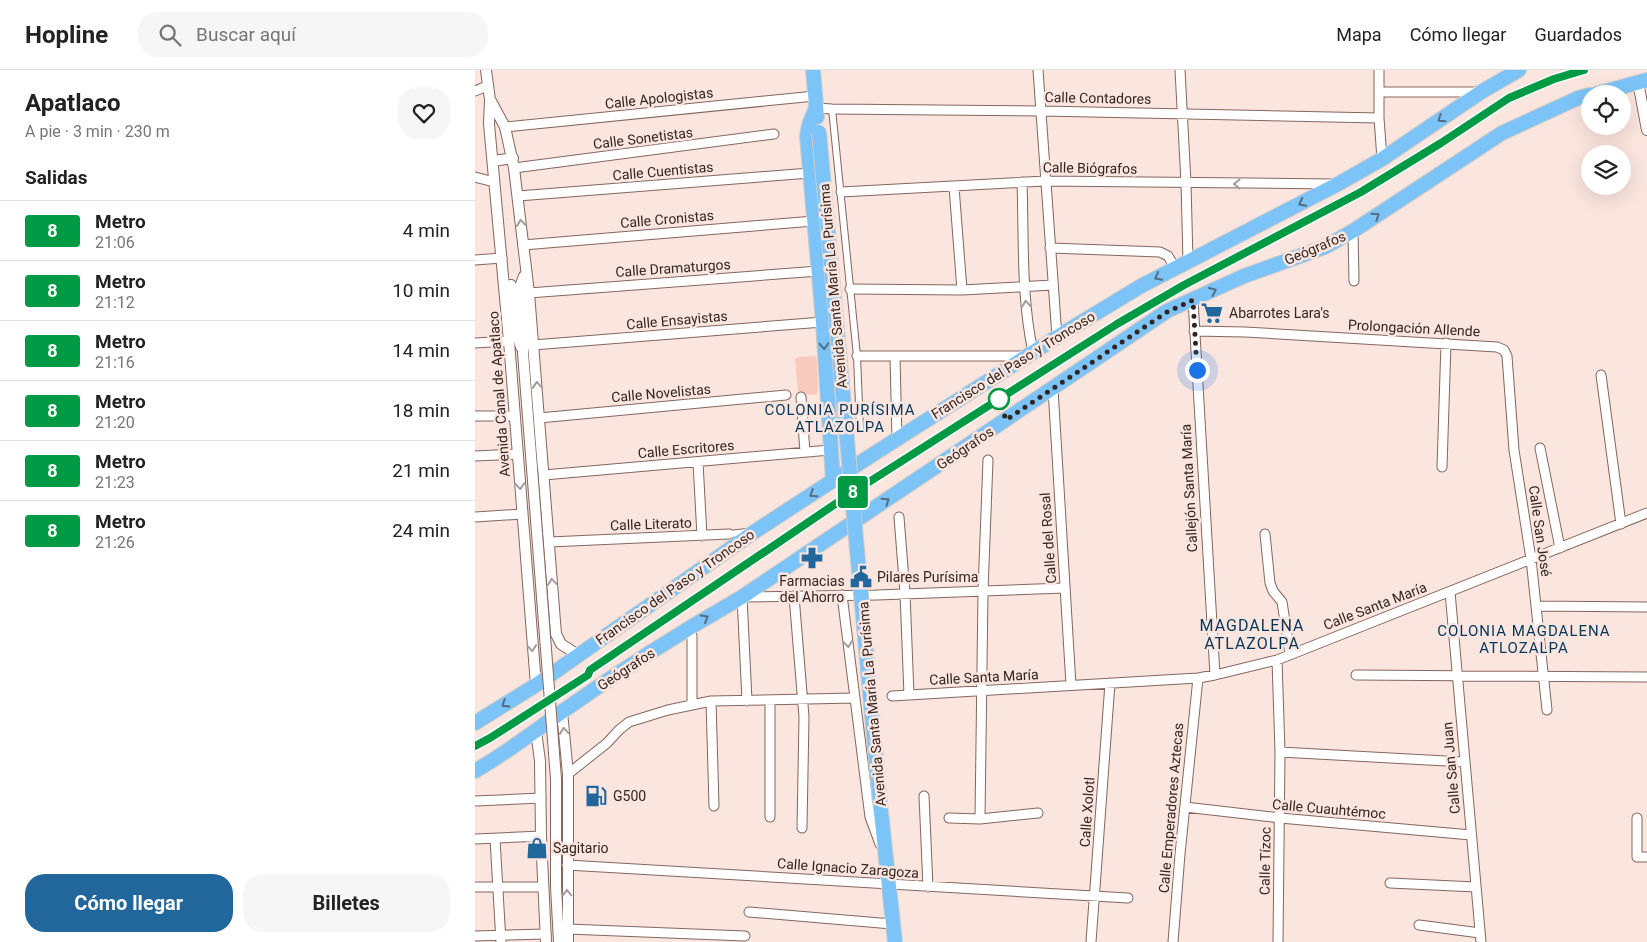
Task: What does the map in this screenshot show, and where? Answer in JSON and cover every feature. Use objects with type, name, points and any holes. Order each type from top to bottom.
[{"type":"main road","name":"Avenida Santa María La Purísima","points":[[813,70],[895,942]]},
{"type":"main road","name":"Francisco del Paso y Troncoso","points":[[475,723],[536,685],[754,532],[1057,337],[1141,286],[1338,184],[1382,159],[1481,92],[1519,70]]},
{"type":"main road","points":[[1628,85],[1642,81]]},
{"type":"main road","name":"Geógrafos","points":[[562,712],[692,626],[742,597],[1167,312],[1244,276],[1325,246],[1353,231],[1503,133],[1581,97]]},
{"type":"main road","points":[[816,102],[807,136],[823,322],[833,481]]},
{"type":"main road","points":[[475,771],[537,731],[562,712]]},
{"type":"street","name":"Avenida Canal de Apatlaco","points":[[486,70],[490,100],[489,124],[509,341],[536,685]]},
{"type":"street","points":[[1038,70],[1057,337]]},
{"type":"street","points":[[1050,248],[1160,252],[1182,264],[1186,183],[1180,70]]},
{"type":"street","points":[[1379,70],[1379,118],[1382,159]]},
{"type":"street","points":[[1642,81],[1647,130]]},
{"type":"street","points":[[475,91],[487,86]]},
{"type":"street","points":[[1379,92],[1481,92]]},
{"type":"street","name":"Avenida Canal de Apatlaco","points":[[490,100],[505,127],[514,163],[529,292],[556,634],[561,644],[578,655]]},
{"type":"street","name":"Calle Contadores","points":[[816,102],[832,109],[1379,118]]},
{"type":"street","name":"Calle Apologistas","points":[[505,127],[816,102]]},
{"type":"street","points":[[832,109],[857,356],[860,430]]},
{"type":"street","name":"Calle Sonetistas","points":[[514,163],[774,134]]},
{"type":"street","points":[[493,161],[514,163]]},
{"type":"street","name":"Calle Cuentistas","points":[[517,196],[810,173]]},
{"type":"street","points":[[475,177],[494,182]]},
{"type":"street","name":"Calle Biógrafos","points":[[841,192],[1046,181],[1338,184]]},
{"type":"street","points":[[857,356],[1030,354],[1025,287],[1022,182]]},
{"type":"street","points":[[954,187],[962,290]]},
{"type":"street","name":"Calle Cronistas","points":[[523,245],[814,221]]},
{"type":"street","points":[[1353,231],[1354,281]]},
{"type":"street","points":[[475,260],[502,261],[509,272],[517,334],[523,353]]},
{"type":"street","points":[[526,268],[521,284],[524,333],[523,353],[556,779],[556,887],[559,942]]},
{"type":"street","name":"Calle Dramaturgos","points":[[529,292],[819,271]]},
{"type":"street","points":[[850,289],[962,290],[1053,285]]},
{"type":"street","name":"Callejón Santa María","points":[[1193,300],[1215,675]]},
{"type":"street","name":"Calle Ensayistas","points":[[533,345],[823,322]]},
{"type":"street","name":"Prolongación Allende","points":[[1194,331],[1245,332],[1497,347],[1504,350],[1507,356]]},
{"type":"street","points":[[475,343],[509,341]]},
{"type":"street","points":[[1442,467],[1446,343]]},
{"type":"street","points":[[895,356],[897,439]]},
{"type":"street","name":"Calle San José","points":[[1507,356],[1514,450],[1537,606],[1547,710]]},
{"type":"street","points":[[1601,375],[1621,524]]},
{"type":"street","name":"Calle del Rosal","points":[[1053,389],[1071,685]]},
{"type":"street","name":"Calle Novelistas","points":[[539,418],[786,395]]},
{"type":"street","points":[[801,397],[805,452]]},
{"type":"street","points":[[475,416],[515,416]]},
{"type":"street","points":[[1540,448],[1560,548]]},
{"type":"street","name":"Calle Escritores","points":[[544,475],[830,450]]},
{"type":"street","points":[[475,456],[518,454]]},
{"type":"street","points":[[980,819],[983,590],[988,460]]},
{"type":"street","points":[[698,462],[702,536]]},
{"type":"street","name":"Calle Santa María","points":[[889,696],[1198,678],[1215,675],[1277,660],[1647,513]]},
{"type":"street","points":[[475,517],[522,514]]},
{"type":"street","points":[[899,517],[905,593],[909,695]]},
{"type":"street","name":"Calle Literato","points":[[549,542],[754,532]]},
{"type":"street","points":[[1265,534],[1270,583],[1282,602],[1290,654]]},
{"type":"street","points":[[747,701],[742,597],[1065,588]]},
{"type":"street","name":"Calle San Juan","points":[[1450,592],[1481,938]]},
{"type":"street","name":"Avenida Santa María La Purísima","points":[[842,595],[869,817],[887,860]]},
{"type":"street","points":[[794,596],[803,700],[802,828]]},
{"type":"street","points":[[1537,606],[1647,607]]},
{"type":"street","points":[[530,619],[542,622],[549,620],[554,613]]},
{"type":"street","points":[[692,636],[692,704]]},
{"type":"street","name":"Calle Tízoc","points":[[1277,660],[1280,752],[1279,942]]},
{"type":"street","points":[[1356,675],[1647,677]]},
{"type":"street","name":"Calle Emperadores Aztecas","points":[[1173,942],[1198,678]]},
{"type":"street","name":"Calle Xolotl","points":[[1091,942],[1110,683]]},
{"type":"street","points":[[567,770],[607,743],[629,722],[661,711],[711,701],[854,698]]},
{"type":"street","points":[[711,701],[714,806]]},
{"type":"street","points":[[770,701],[770,817]]},
{"type":"street","points":[[562,712],[567,770],[568,942]]},
{"type":"street","points":[[475,936],[501,939],[546,938],[537,731]]},
{"type":"street","points":[[1280,752],[1464,762]]},
{"type":"street","points":[[539,761],[546,755],[552,754],[562,759],[567,770]]},
{"type":"street","points":[[924,796],[928,887]]},
{"type":"street","points":[[475,801],[541,798]]},
{"type":"street","name":"Calle Cuauhtémoc","points":[[1185,807],[1280,818],[1471,835]]},
{"type":"street","points":[[949,818],[980,819],[1038,814]]},
{"type":"street","points":[[1637,818],[1642,857]]},
{"type":"street","points":[[475,839],[541,836]]},
{"type":"street","points":[[495,839],[501,939]]},
{"type":"street","name":"Calle Ignacio Zaragoza","points":[[567,865],[1128,898]]},
{"type":"street","points":[[1390,883],[1476,887]]},
{"type":"street","points":[[475,887],[543,887]]},
{"type":"street","points":[[749,912],[892,924]]},
{"type":"street","points":[[1419,925],[1481,938]]},
{"type":"street","points":[[567,929],[745,936]]},
{"type":"shaded area","points":[[814,356],[817,358],[818,392],[815,395],[798,394],[795,359],[798,357]]},
{"type":"railway","points":[[475,746],[588,675],[590,670],[847,496],[1117,324],[1184,285],[1361,192],[1441,143],[1509,98],[1554,79],[1584,70]]},
{"type":"metro line","name":"8","points":[[475,746],[588,675],[590,670],[847,496],[1117,324],[1184,285],[1361,192],[1441,143],[1509,98],[1554,79],[1584,70]]},
{"type":"place","name":"Abarrotes Lara's","points":[[1212,313]]},
{"type":"place","name":"Farmacias del Ahorro","points":[[812,558]]},
{"type":"place","name":"Pilares Purísima","points":[[861,577]]},
{"type":"place","name":"G500","points":[[596,796]]},
{"type":"place","name":"Sagitario","points":[[537,848]]},
{"type":"district","name":"COLONIA PURÍSIMA ATLAZOLPA","points":[[840,418]]},
{"type":"district","name":"MAGDALENA ATLAZOLPA","points":[[1252,634]]},
{"type":"district","name":"COLONIA MAGDALENA ATLOZALPA","points":[[1524,640]]},
{"type":"route","points":[[999,399],[1006,420],[1167,312],[1193,300],[1197,370]]}]
